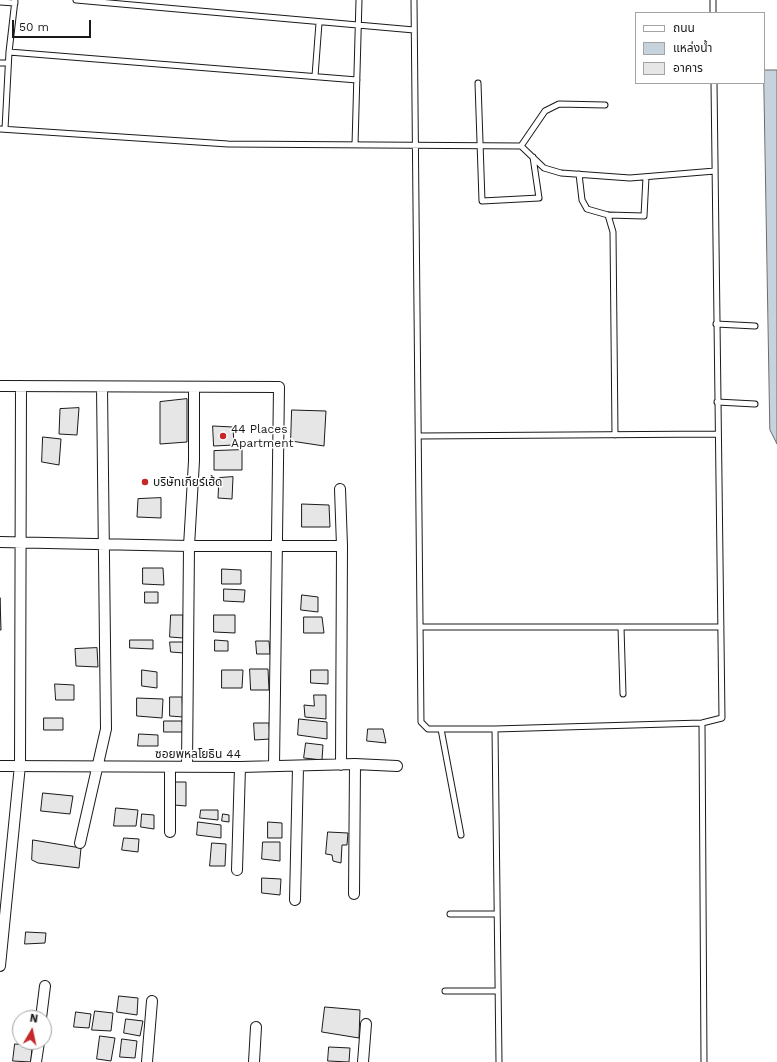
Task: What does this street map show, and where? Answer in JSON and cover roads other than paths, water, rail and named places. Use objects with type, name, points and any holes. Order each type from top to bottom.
[{"type":"street","points":[[0,386],[278,387],[274,765]]},
{"type":"street","points":[[0,966],[20,765],[21,386]]},
{"type":"street","points":[[80,843],[99,767],[106,729],[102,387]]},
{"type":"street","points":[[187,766],[189,546],[194,461],[194,387]]},
{"type":"street","points":[[340,489],[342,546],[341,765]]},
{"type":"street","points":[[0,542],[189,546],[342,546]]},
{"type":"street","points":[[354,894],[355,764]]},
{"type":"street","name":"ซอยพหลโยธิน 44","points":[[0,766],[240,767],[274,765],[298,767],[355,764],[397,766]]},
{"type":"street","points":[[170,766],[170,832]]},
{"type":"street","points":[[237,870],[240,767]]},
{"type":"street","points":[[295,900],[298,767]]},
{"type":"street","points":[[42,1010],[45,986]]},
{"type":"street","points":[[147,1062],[152,1001]]},
{"type":"street","points":[[363,1062],[366,1024]]},
{"type":"street","points":[[254,1062],[256,1027]]},
{"type":"street","points":[[36,1062],[37,1050]]},
{"type":"lane","points":[[76,0],[414,30]]},
{"type":"lane","points":[[355,145],[359,0]]},
{"type":"lane","points":[[414,0],[421,722],[428,729],[495,729],[702,723],[722,718],[714,84]]},
{"type":"lane","points":[[713,0],[713,12]]},
{"type":"lane","points":[[0,2],[15,1],[8,52],[2,129],[228,144],[521,146],[544,168],[561,173],[630,178],[715,171]]},
{"type":"lane","points":[[315,76],[319,22]]},
{"type":"lane","points":[[8,52],[357,80]]},
{"type":"lane","points":[[0,63],[8,63]]},
{"type":"lane","points":[[478,83],[482,201],[539,198],[533,157]]},
{"type":"lane","points":[[521,146],[546,111],[559,104],[605,104]]},
{"type":"lane","points":[[579,174],[582,200],[587,209],[608,215],[644,216],[646,177]]},
{"type":"lane","points":[[608,215],[613,232],[615,434]]},
{"type":"lane","points":[[716,324],[755,326]]},
{"type":"lane","points":[[717,402],[755,404]]},
{"type":"lane","points":[[419,436],[718,434]]},
{"type":"lane","points":[[420,628],[721,627]]},
{"type":"lane","points":[[621,628],[624,694]]},
{"type":"lane","points":[[702,723],[704,1062]]},
{"type":"lane","points":[[440,729],[461,835]]},
{"type":"lane","points":[[495,729],[499,1062]]},
{"type":"lane","points":[[450,914],[497,914]]},
{"type":"lane","points":[[444,991],[498,991]]},
{"type":"water","points":[[765,70],[777,70],[777,444],[770,430],[764,84]]},
{"type":"place","name":"44 Places Apartment","points":[[223,436]]},
{"type":"place","name":"บริษัทเกียร์เฮ้ด","points":[[145,482]]}]
